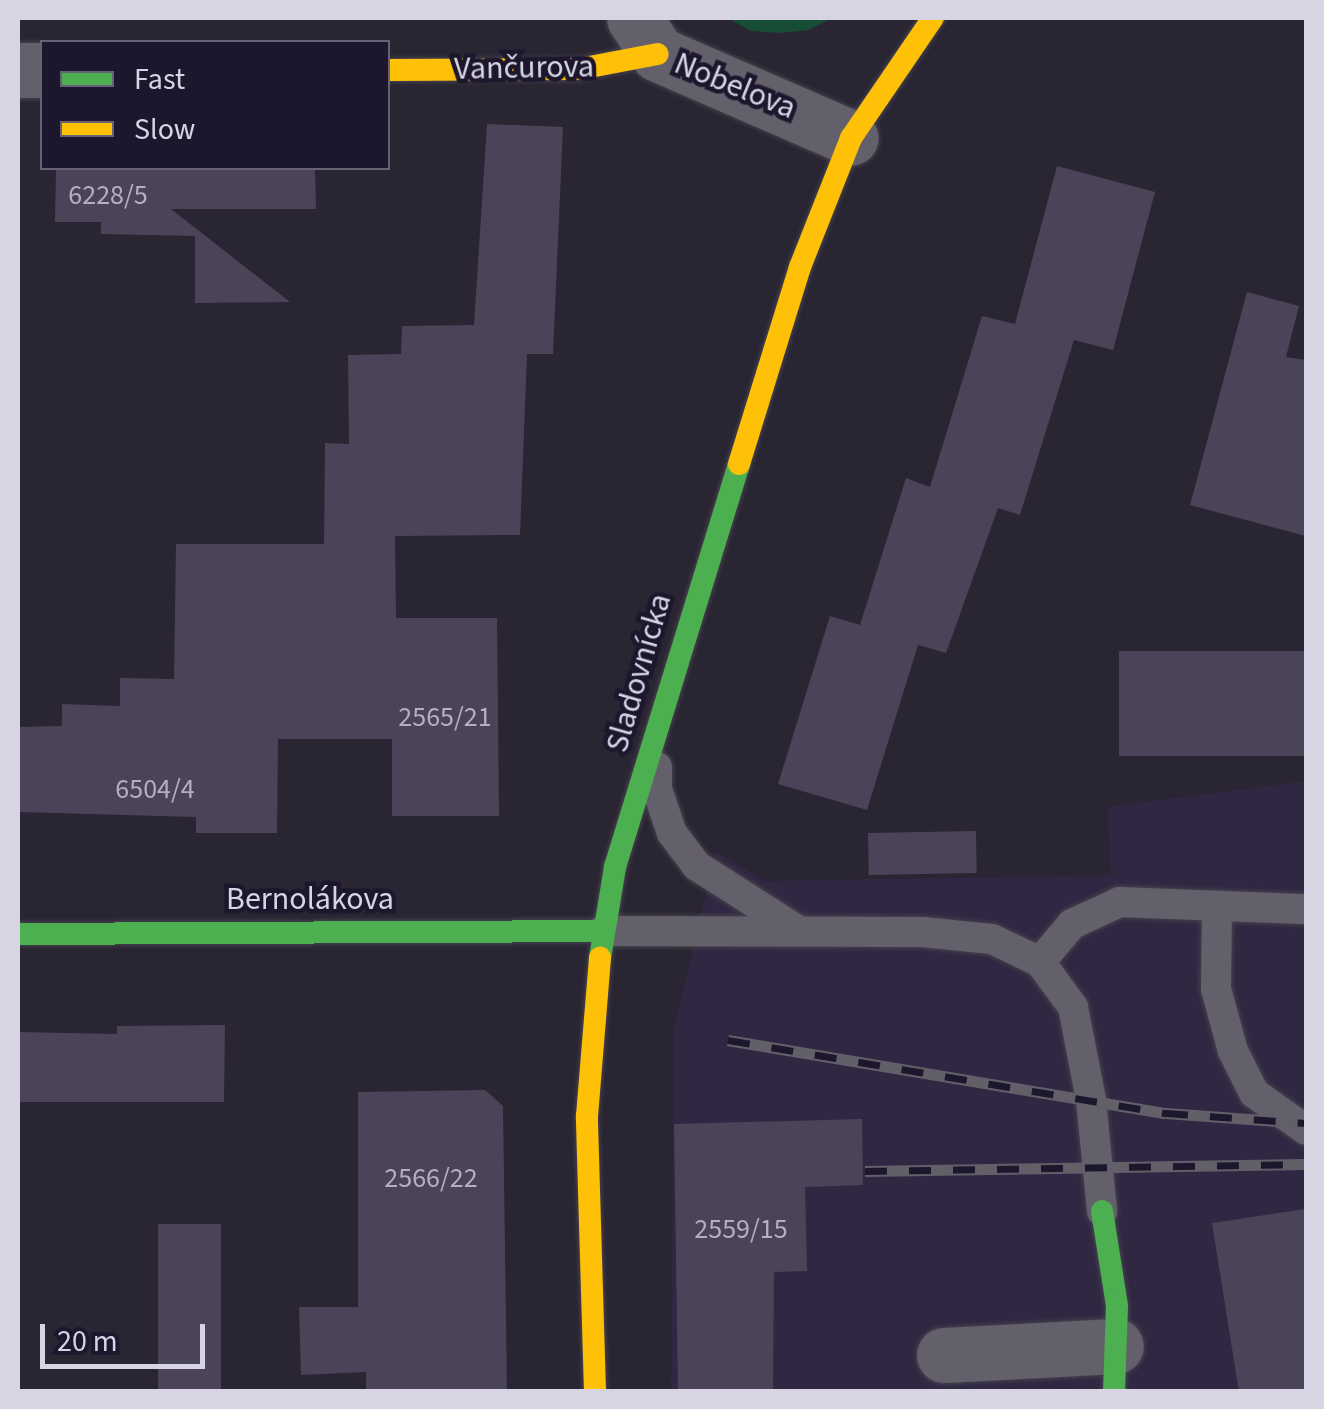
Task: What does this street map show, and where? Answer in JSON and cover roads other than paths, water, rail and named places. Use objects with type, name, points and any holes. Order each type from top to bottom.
[{"type":"street","name":"Sladovnícka","points":[[595,1392],[587,1116],[602,931],[658,724],[800,267],[851,138],[934,18]]},
{"type":"street","name":"Nobelova","points":[[646,36],[851,138]]},
{"type":"street","name":"Vančurova","points":[[390,70],[579,69],[646,36]]},
{"type":"street","name":"Bernolákova","points":[[18,934],[602,931]]},
{"type":"street","points":[[944,1355],[1115,1369],[1117,1306],[1102,1210]]},
{"type":"lane","points":[[658,724],[657,789],[672,833],[697,866],[800,931]]},
{"type":"lane","points":[[1040,962],[1095,909],[1120,902],[1306,909]]},
{"type":"lane","points":[[1217,906],[1216,989],[1233,1051],[1254,1093],[1306,1130]]},
{"type":"lane","points":[[602,931],[800,931],[992,939],[1040,962],[1073,1007],[1092,1100],[1102,1210]]},
{"type":"railway","points":[[728,1040],[1166,1113],[1306,1123]]},
{"type":"railway","points":[[865,1171],[1306,1164]]}]
